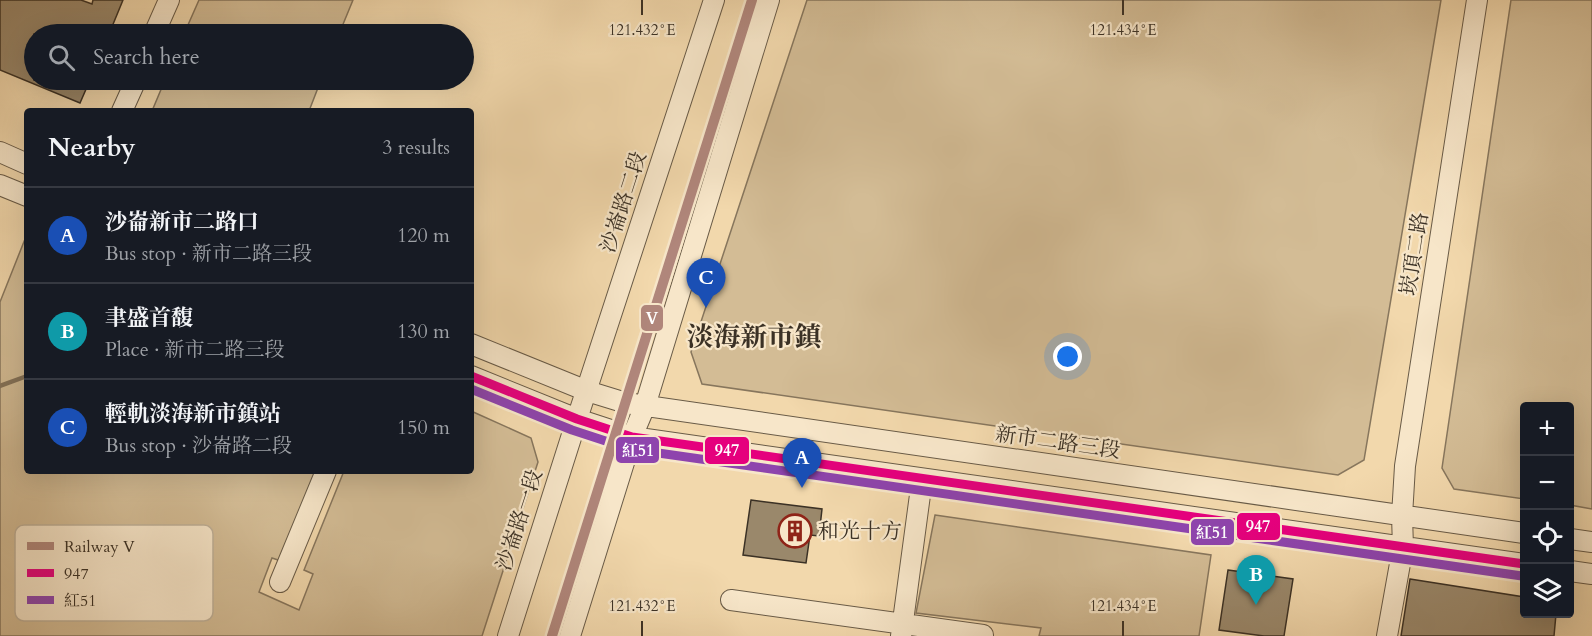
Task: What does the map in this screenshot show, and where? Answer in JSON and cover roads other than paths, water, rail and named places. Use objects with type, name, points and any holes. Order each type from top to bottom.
[{"type":"street","points":[[158,24],[169,0]]},
{"type":"street","name":"沙崙路二段","points":[[577,419],[714,0]]},
{"type":"street","points":[[570,636],[632,437],[645,406],[769,0]]},
{"type":"street","name":"崁頂二路","points":[[1387,636],[1403,547],[1405,466],[1477,0]]},
{"type":"street","points":[[123,108],[131,90]]},
{"type":"street","points":[[0,152],[24,163]]},
{"type":"street","points":[[0,185],[24,195]]},
{"type":"street","name":"新市二路三段","points":[[474,345],[587,391],[626,403],[1520,532]]},
{"type":"street","points":[[474,377],[577,419],[632,437],[1520,563]]},
{"type":"street","name":"沙崙路一段","points":[[508,636],[577,419]]},
{"type":"street","points":[[280,582],[325,474]]},
{"type":"street","points":[[902,629],[922,480]]},
{"type":"street","points":[[1574,540],[1592,542]]},
{"type":"street","points":[[1574,572],[1592,574]]},
{"type":"street","points":[[731,600],[902,629],[983,635]]},
{"type":"waterway","points":[[0,386],[24,377]]},
{"type":"rail line","name":"V","points":[[552,636],[752,0]]},
{"type":"place","name":"輕軌淡海新市鎮站","points":[[706,308]]},
{"type":"place","name":"沙崙新市二路口","points":[[802,488]]},
{"type":"place","name":"和光十方","points":[[795,531]]},
{"type":"place","name":"聿盛首馥","points":[[1256,605]]},
{"type":"district","name":"淡海新市鎮","points":[[754,337]]}]
